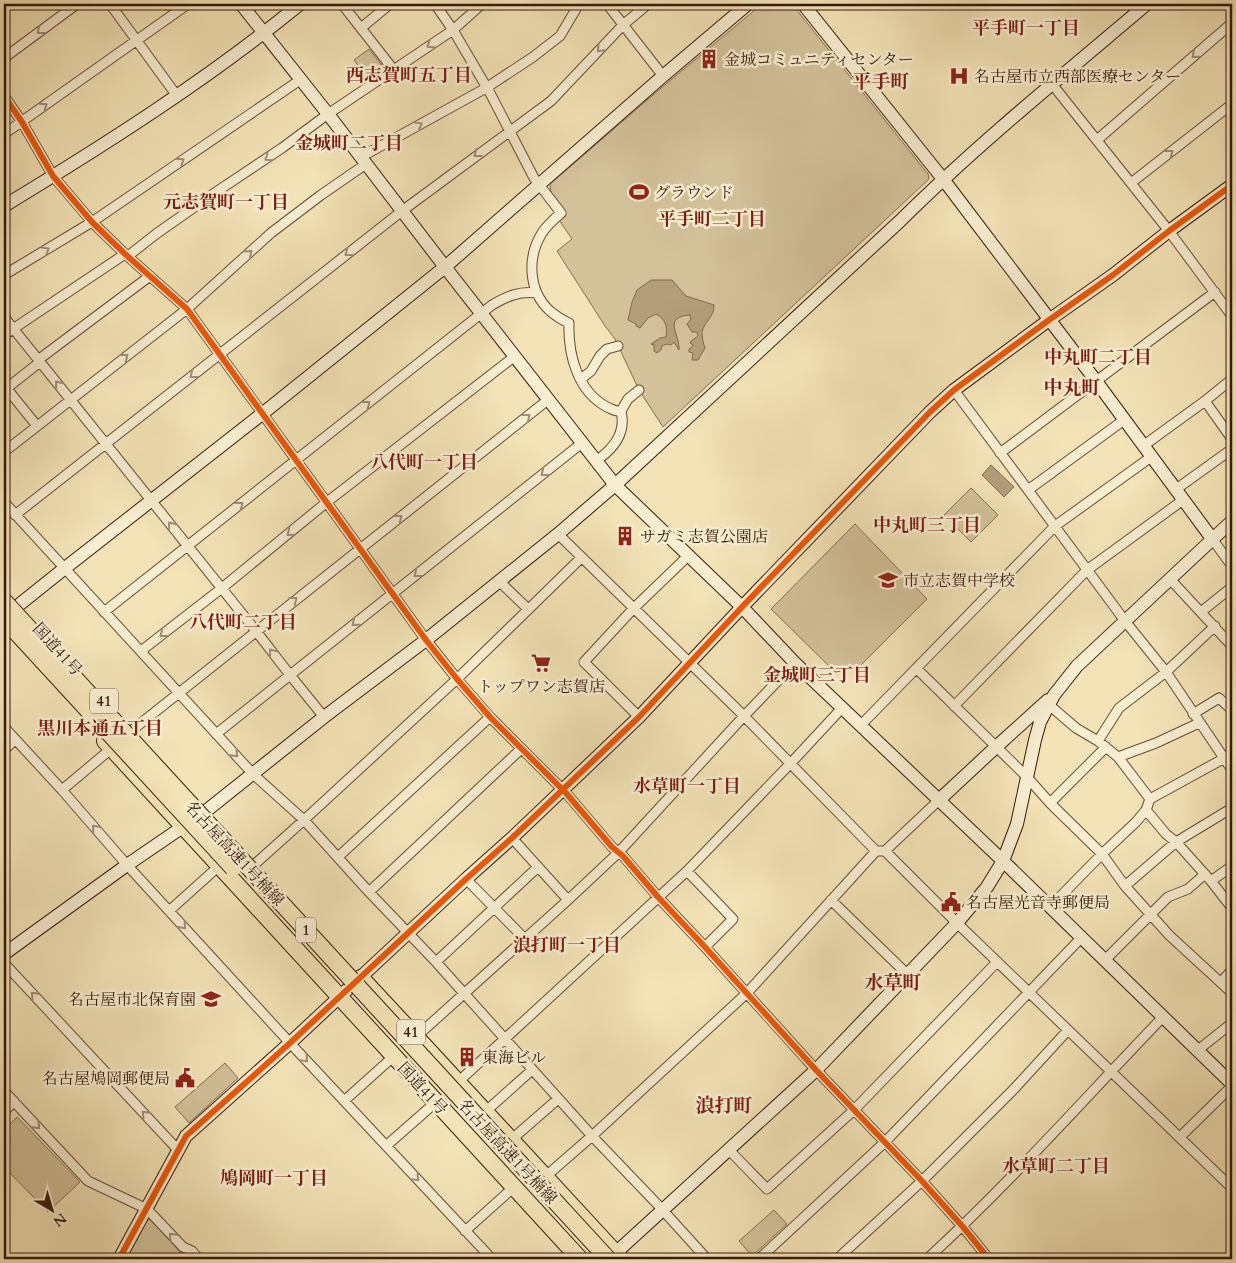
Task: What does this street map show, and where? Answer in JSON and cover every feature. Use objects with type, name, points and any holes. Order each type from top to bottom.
[{"type":"highway","name":"国道41号","points":[[4,590],[11,603],[545,1177],[613,1258]]},
{"type":"highway","name":"名古屋高速1号楠線","points":[[11,603],[613,1258]]},
{"type":"highway","name":"名古屋高速1号楠線","points":[[4,618],[594,1259]]},
{"type":"highway","name":"国道41号","points":[[4,629],[580,1259]]},
{"type":"street","points":[[4,58],[77,4]]},
{"type":"street","points":[[110,4],[177,96]]},
{"type":"street","points":[[4,134],[188,4]]},
{"type":"street","points":[[241,4],[615,485],[742,607],[795,663],[1082,937],[1232,1085],[1180,1137]]},
{"type":"street","points":[[4,206],[177,96],[264,33],[300,4]]},
{"type":"street","points":[[342,4],[393,70]]},
{"type":"street","points":[[361,28],[390,4]]},
{"type":"street","points":[[435,4],[486,88],[534,178],[560,213],[542,232],[532,254],[531,267],[537,293],[548,310],[569,324],[570,350],[574,364],[591,395],[616,412],[621,411]]},
{"type":"street","points":[[4,335],[126,255],[282,148],[328,114],[452,30],[482,4]]},
{"type":"street","points":[[4,452],[187,309],[271,233],[363,160],[486,88],[533,57],[560,36],[580,4]]},
{"type":"street","points":[[607,4],[663,76]]},
{"type":"street","points":[[15,515],[402,210],[551,101],[623,25],[648,4]]},
{"type":"street","points":[[4,618],[11,603],[65,568],[262,414],[445,267],[538,184],[748,4]]},
{"type":"street","points":[[803,4],[943,179],[1096,381],[1232,566]]},
{"type":"street","points":[[178,1150],[4,955],[127,864],[206,811],[324,717],[426,640],[558,534],[615,485],[887,234],[943,179],[1147,4]]},
{"type":"street","points":[[1098,140],[1232,23]]},
{"type":"street","points":[[4,275],[92,222],[300,80]]},
{"type":"street","points":[[1052,84],[1169,231],[1232,316]]},
{"type":"street","points":[[4,96],[22,122],[53,176],[92,222],[187,309],[426,640],[457,679],[490,717],[562,790],[612,848],[623,856],[816,1070],[922,1180],[989,1259]]},
{"type":"street","points":[[1131,183],[1232,104]]},
{"type":"street","points":[[119,1259],[186,1136],[290,1043],[512,838],[639,717],[930,412],[954,390],[1113,275],[1232,185]]},
{"type":"street","points":[[37,426],[5,386],[150,276]]},
{"type":"street","points":[[1000,453],[1215,292]]},
{"type":"street","points":[[104,612],[482,312],[506,296],[517,293],[537,293]]},
{"type":"street","points":[[4,316],[324,717]]},
{"type":"street","points":[[581,379],[591,371],[600,356],[607,349],[618,346]]},
{"type":"street","points":[[141,651],[327,502],[515,356]]},
{"type":"street","points":[[1143,446],[1232,379]]},
{"type":"street","points":[[600,458],[613,446],[620,434],[624,421],[621,411],[628,399],[639,390]]},
{"type":"street","points":[[954,390],[1125,621],[1166,672],[1199,723],[1228,756],[1232,770]]},
{"type":"street","points":[[131,731],[549,399]]},
{"type":"street","points":[[1205,401],[1232,438]]},
{"type":"street","points":[[1028,490],[1124,420]]},
{"type":"street","points":[[216,734],[582,443]]},
{"type":"street","points":[[954,706],[1087,570],[1179,495],[1232,448]]},
{"type":"street","points":[[861,725],[1055,526],[1151,457]]},
{"type":"street","points":[[4,502],[253,774],[304,820],[436,962],[558,1099],[707,1259]]},
{"type":"street","points":[[613,1258],[816,1070],[957,923],[987,887],[1003,861],[1017,824],[1040,722],[1051,700],[1077,666],[1232,521]]},
{"type":"street","points":[[558,534],[744,716],[790,764],[1232,1188]]},
{"type":"street","points":[[639,717],[584,662],[688,556]]},
{"type":"street","points":[[254,864],[457,679],[581,558]]},
{"type":"street","points":[[1170,580],[1231,642]]},
{"type":"street","points":[[499,581],[528,609]]},
{"type":"street","points":[[1201,612],[1232,587]]},
{"type":"street","points":[[1050,804],[1102,744],[1119,708],[1166,672],[1215,626]]},
{"type":"street","points":[[416,1037],[618,853],[795,663]]},
{"type":"street","points":[[917,669],[1102,854],[1125,886],[1169,935],[1232,993]]},
{"type":"street","points":[[1193,714],[1219,698],[1232,710]]},
{"type":"street","points":[[1051,700],[1076,728],[1102,744],[1118,757],[1150,799]]},
{"type":"street","points":[[545,1177],[747,993],[830,900],[881,851],[1051,700]]},
{"type":"street","points":[[458,1082],[687,872],[842,708]]},
{"type":"street","points":[[338,857],[490,717]]},
{"type":"street","points":[[1118,757],[1156,743],[1199,723]]},
{"type":"street","points":[[4,727],[290,1043],[492,1259]]},
{"type":"street","points":[[4,750],[15,740]]},
{"type":"street","points":[[62,790],[112,748]]},
{"type":"street","points":[[369,892],[521,749]]},
{"type":"street","points":[[1050,907],[1136,822],[1146,810],[1150,799],[1228,756]]},
{"type":"street","points":[[1125,886],[1176,842],[1232,808]]},
{"type":"street","points":[[1146,810],[1208,878],[1232,908]]},
{"type":"street","points":[[512,838],[568,900]]},
{"type":"street","points":[[169,910],[219,866]]},
{"type":"street","points":[[1105,960],[1168,898],[1232,866]]},
{"type":"street","points":[[436,962],[538,867]]},
{"type":"street","points":[[687,872],[733,919],[705,947]]},
{"type":"street","points":[[466,879],[525,939]]},
{"type":"street","points":[[830,900],[908,974]]},
{"type":"street","points":[[759,1259],[885,1142],[1082,937]]},
{"type":"street","points":[[729,1150],[767,1189],[854,1110],[997,962]]},
{"type":"street","points":[[1221,982],[1232,970]]},
{"type":"street","points":[[927,1259],[1040,1149],[1110,1071],[1163,1017]]},
{"type":"street","points":[[1198,1050],[1232,1023]]},
{"type":"street","points":[[837,1259],[922,1180],[1014,1089],[1068,1030]]},
{"type":"street","points":[[344,1101],[394,1056]]},
{"type":"street","points":[[485,1112],[532,1070]]},
{"type":"street","points":[[4,1090],[88,1181],[147,1210],[182,1247],[192,1251],[199,1259]]},
{"type":"street","points":[[511,1140],[558,1099]]},
{"type":"street","points":[[4,1112],[14,1101]]},
{"type":"street","points":[[386,1146],[436,1102]]},
{"type":"street","points":[[465,1231],[514,1187]]},
{"type":"shaded area","points":[[762,4],[792,4],[929,177],[928,180],[663,427],[639,390],[615,339],[557,251],[572,239],[559,220],[566,216],[551,193],[550,184]]},
{"type":"shaded area","points":[[369,49],[384,68],[368,79],[354,60]]},
{"type":"shaded area","points":[[651,280],[672,280],[686,296],[714,305],[713,312],[702,332],[705,348],[698,360],[692,360],[693,353],[689,352],[693,345],[690,343],[691,341],[698,336],[697,332],[692,332],[687,324],[691,319],[690,315],[682,316],[674,323],[679,350],[674,342],[671,345],[662,346],[661,350],[657,353],[654,351],[654,345],[651,344],[660,338],[666,337],[667,330],[664,320],[656,314],[648,318],[640,328],[628,320],[637,290]]},
{"type":"shaded area","points":[[991,465],[1014,487],[1004,497],[982,475]]},
{"type":"shaded area","points":[[971,488],[998,515],[971,542],[944,515]]},
{"type":"shaded area","points":[[855,524],[927,599],[857,669],[835,672],[771,609]]},
{"type":"shaded area","points":[[225,1063],[238,1078],[189,1123],[175,1107]]},
{"type":"shaded area","points":[[17,1117],[80,1182],[48,1212],[4,1167],[4,1130]]},
{"type":"shaded area","points":[[774,1210],[787,1224],[752,1256],[739,1241]]},
{"type":"shaded area","points":[[150,1219],[182,1254],[190,1254],[195,1259],[126,1259],[147,1220]]},
{"type":"cycle path","points":[[4,96],[22,122],[53,176],[92,222],[187,309],[426,640],[457,679],[490,717],[566,793],[612,847],[623,856],[816,1070],[922,1181],[989,1259]]},
{"type":"cycle path","points":[[119,1259],[186,1136],[290,1043],[512,838],[639,717],[930,412],[954,390],[1113,275],[1232,185]]},
{"type":"place","name":"金城コミュニティセンター","points":[[709,59]]},
{"type":"place","name":"名古屋市立西部医療センター","points":[[959,76]]},
{"type":"place","name":"グラウンド","points":[[639,192]]},
{"type":"place","name":"サガミ志賀公園店","points":[[625,536]]},
{"type":"place","name":"市立志賀中学校","points":[[888,580]]},
{"type":"place","name":"トップワン志賀店","points":[[541,663]]},
{"type":"place","name":"名古屋光音寺郵便局","points":[[951,902]]},
{"type":"place","name":"名古屋市北保育園","points":[[211,999]]},
{"type":"place","name":"東海ビル","points":[[467,1057]]},
{"type":"place","name":"名古屋鳩岡郵便局","points":[[185,1078]]},
{"type":"district","name":"平手町一丁目","points":[[1026,28]]},
{"type":"district","name":"西志賀町五丁目","points":[[409,75]]},
{"type":"district","name":"平手町","points":[[881,81]]},
{"type":"district","name":"金城町二丁目","points":[[349,143]]},
{"type":"district","name":"元志賀町一丁目","points":[[226,202]]},
{"type":"district","name":"平手町二丁目","points":[[712,219]]},
{"type":"district","name":"中丸町二丁目","points":[[1098,357]]},
{"type":"district","name":"中丸町","points":[[1072,387]]},
{"type":"district","name":"八代町一丁目","points":[[424,462]]},
{"type":"district","name":"中丸町三丁目","points":[[927,525]]},
{"type":"district","name":"八代町二丁目","points":[[243,622]]},
{"type":"district","name":"金城町三丁目","points":[[817,675]]},
{"type":"district","name":"黒川本通五丁目","points":[[100,728]]},
{"type":"district","name":"水草町一丁目","points":[[687,786]]},
{"type":"district","name":"浪打町一丁目","points":[[567,945]]},
{"type":"district","name":"水草町","points":[[893,982]]},
{"type":"district","name":"浪打町","points":[[724,1105]]},
{"type":"district","name":"水草町二丁目","points":[[1056,1166]]},
{"type":"district","name":"鳩岡町一丁目","points":[[274,1178]]}]
